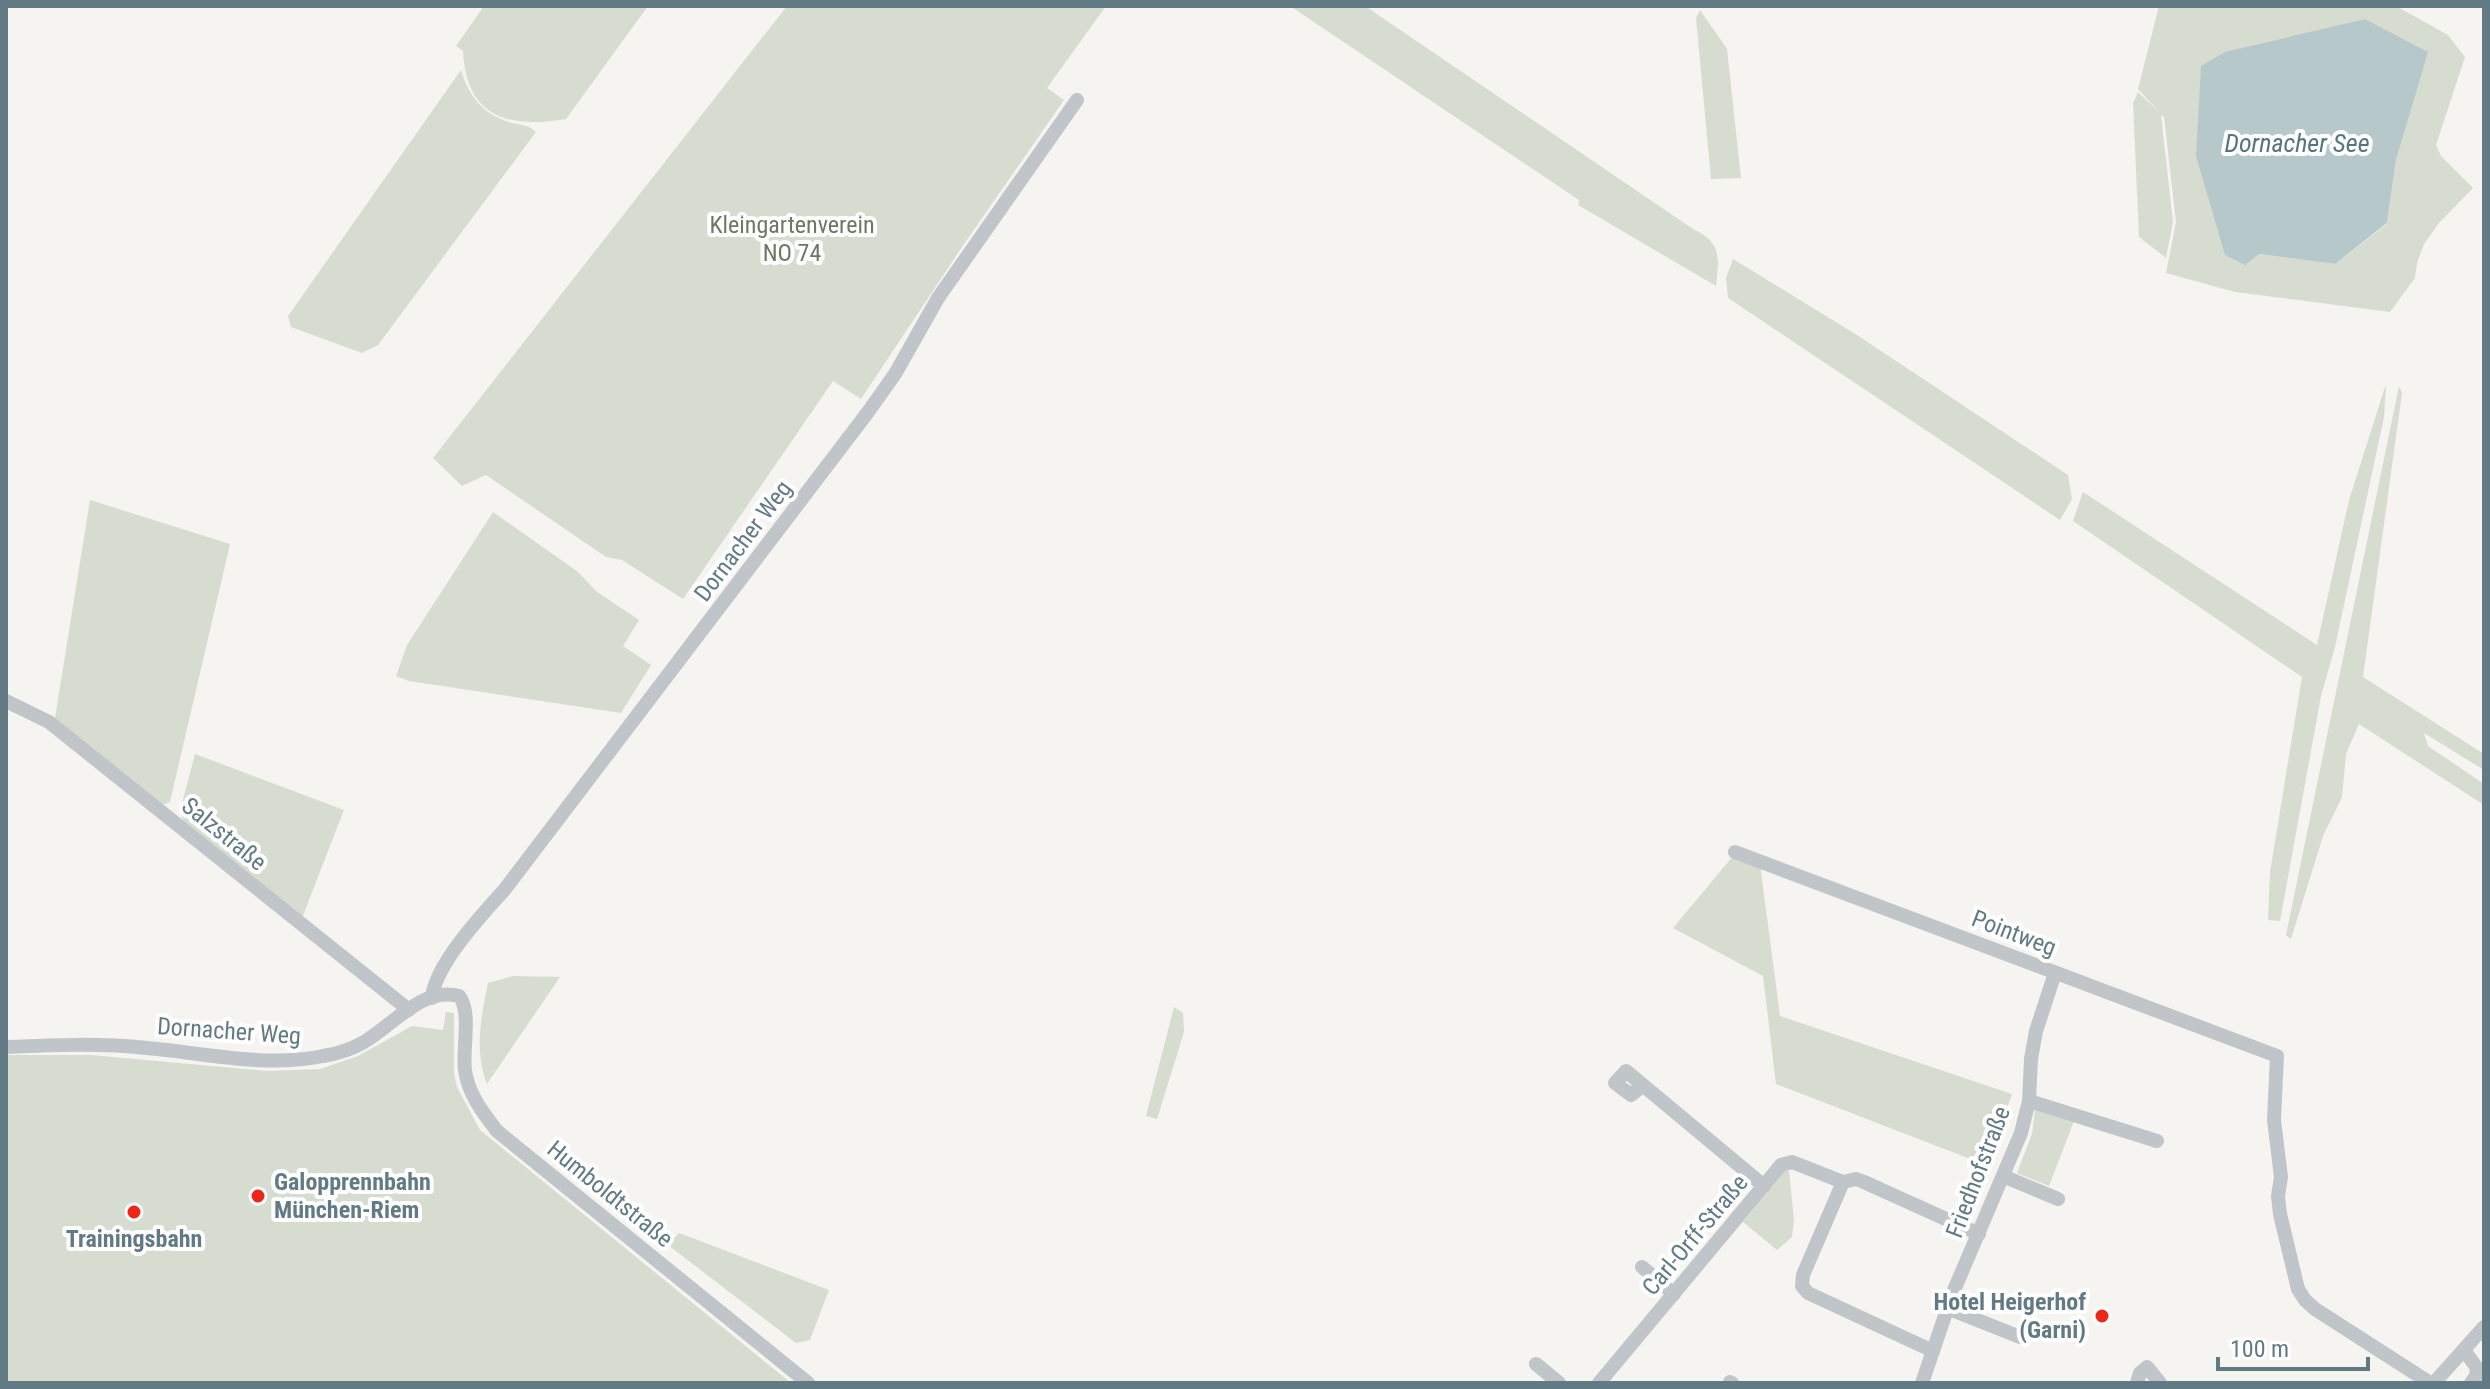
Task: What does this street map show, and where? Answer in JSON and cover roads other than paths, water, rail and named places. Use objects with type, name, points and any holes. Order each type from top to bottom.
[{"type":"street","name":"Dornacher Weg","points":[[432,998],[433,987],[464,935],[523,867],[702,634],[895,374],[938,298],[1077,100]]},
{"type":"street","name":"Salzstraße","points":[[6,701],[49,722],[409,1010]]},
{"type":"street","name":"Pointweg","points":[[1735,852],[2277,1056],[2274,1120],[2281,1177],[2278,1196],[2298,1289],[2410,1364],[2432,1383]]},
{"type":"street","name":"Friedhofstraße","points":[[1922,1383],[1947,1308],[2021,1133],[2029,1101],[2033,1045],[2055,973]]},
{"type":"street","name":"Dornacher Weg","points":[[6,1047],[145,1047],[270,1061],[302,1060],[327,1056],[362,1043],[432,998],[450,993],[459,996]]},
{"type":"street","name":"Humboldtstraße","points":[[459,996],[466,1010],[465,1070],[482,1112],[497,1131],[808,1383]]},
{"type":"street","points":[[1643,1085],[1764,1186]]},
{"type":"street","points":[[2029,1101],[2157,1141]]},
{"type":"street","name":"Carl-Orff-Straße","points":[[1599,1383],[1781,1165],[1792,1162],[1843,1182]]},
{"type":"street","points":[[2003,1176],[2058,1199]]},
{"type":"street","points":[[1933,1351],[1804,1290],[1803,1275],[1843,1182],[1856,1179],[1864,1182],[1979,1234]]},
{"type":"street","points":[[1642,1267],[1674,1294]]},
{"type":"street","points":[[1947,1308],[2020,1337]]},
{"type":"street","points":[[2432,1383],[2484,1327]]},
{"type":"street","points":[[2464,1350],[2477,1368],[2471,1383]]},
{"type":"street","points":[[1536,1364],[1559,1383]]},
{"type":"street","points":[[2137,1383],[2140,1373],[2147,1367],[2160,1383]]},
{"type":"water","name":"Dornacher See","points":[[2365,19],[2428,52],[2396,160],[2387,223],[2335,264],[2259,254],[2245,265],[2225,255],[2196,156],[2201,66],[2225,52]]},
{"type":"place","name":"Galopprennbahn München-Riem","points":[[258,1196]]},
{"type":"place","name":"Trainingsbahn","points":[[134,1212]]},
{"type":"place","name":"Hotel Heigerhof (Garni)","points":[[2102,1316]]},
{"type":"park label","name":"Kleingartenverein NO 74","points":[[792,239]]}]
